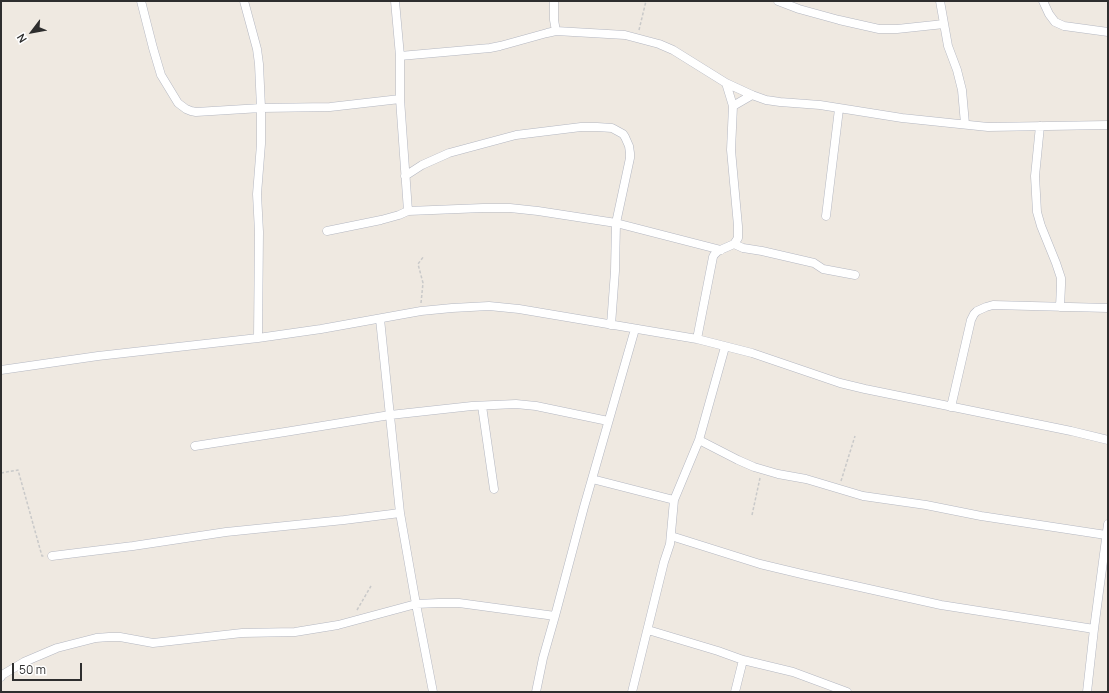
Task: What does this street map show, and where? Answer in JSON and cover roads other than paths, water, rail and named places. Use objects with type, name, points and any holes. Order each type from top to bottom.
[{"type":"street","points":[[141,1],[153,48],[162,75],[173,96],[186,109],[196,112],[261,108],[330,107],[400,99]]},
{"type":"street","points":[[244,1],[257,49],[261,108],[261,144],[257,194],[259,232],[258,338]]},
{"type":"street","points":[[395,1],[400,56],[400,99],[408,211]]},
{"type":"street","points":[[554,1],[556,31]]},
{"type":"street","points":[[778,1],[832,19],[879,29],[897,29],[944,24]]},
{"type":"street","points":[[940,1],[948,46],[957,70],[962,90],[965,124]]},
{"type":"street","points":[[1043,1],[1049,14],[1055,22],[1064,26],[1108,32]]},
{"type":"street","points":[[400,56],[495,47],[556,31],[625,35],[659,44],[673,50],[726,83],[766,100],[820,105],[902,118],[988,127],[1108,125]]},
{"type":"street","points":[[697,339],[713,257],[716,253],[734,244],[738,238],[731,150],[733,106],[726,83]]},
{"type":"street","points":[[733,106],[752,95]]},
{"type":"street","points":[[826,216],[839,109]]},
{"type":"street","points":[[1040,126],[1035,176],[1037,212],[1040,226],[1061,278],[1062,285],[1060,307]]},
{"type":"street","points":[[405,176],[422,165],[449,153],[516,135],[561,129],[598,127],[612,128],[623,134],[629,146],[630,158],[616,223],[615,270],[611,325]]},
{"type":"street","points":[[327,230],[381,220],[408,211],[510,208],[616,223],[721,250]]},
{"type":"street","points":[[734,244],[743,248],[762,250],[814,263],[823,269],[855,275]]},
{"type":"street","points":[[951,407],[972,320],[974,314],[978,311],[993,305],[1108,308]]},
{"type":"street","points":[[1,370],[98,356],[258,338],[421,311],[489,306],[519,309],[697,339],[752,353],[865,389],[1071,431],[1108,440]]},
{"type":"street","points":[[380,319],[400,513],[433,692]]},
{"type":"street","points":[[536,692],[543,658],[556,616],[608,421],[635,329]]},
{"type":"street","points":[[632,692],[664,562],[670,544],[674,500],[699,440],[725,347]]},
{"type":"street","points":[[195,446],[390,415],[482,406],[516,404],[536,406],[608,421]]},
{"type":"street","points":[[482,406],[494,488]]},
{"type":"street","points":[[699,440],[738,460],[762,470],[799,477],[863,496],[1106,535]]},
{"type":"street","points":[[592,479],[674,500]]},
{"type":"street","points":[[52,556],[226,532],[400,513]]},
{"type":"street","points":[[1087,692],[1108,524]]},
{"type":"street","points":[[671,536],[760,564],[941,605],[1094,629]]},
{"type":"street","points":[[1,677],[24,662],[57,648],[96,638],[109,637],[153,643],[242,633],[295,632],[338,625],[416,604],[459,603],[556,616]]},
{"type":"street","points":[[648,630],[743,660],[793,672],[847,692]]},
{"type":"street","points":[[735,692],[743,660]]}]
